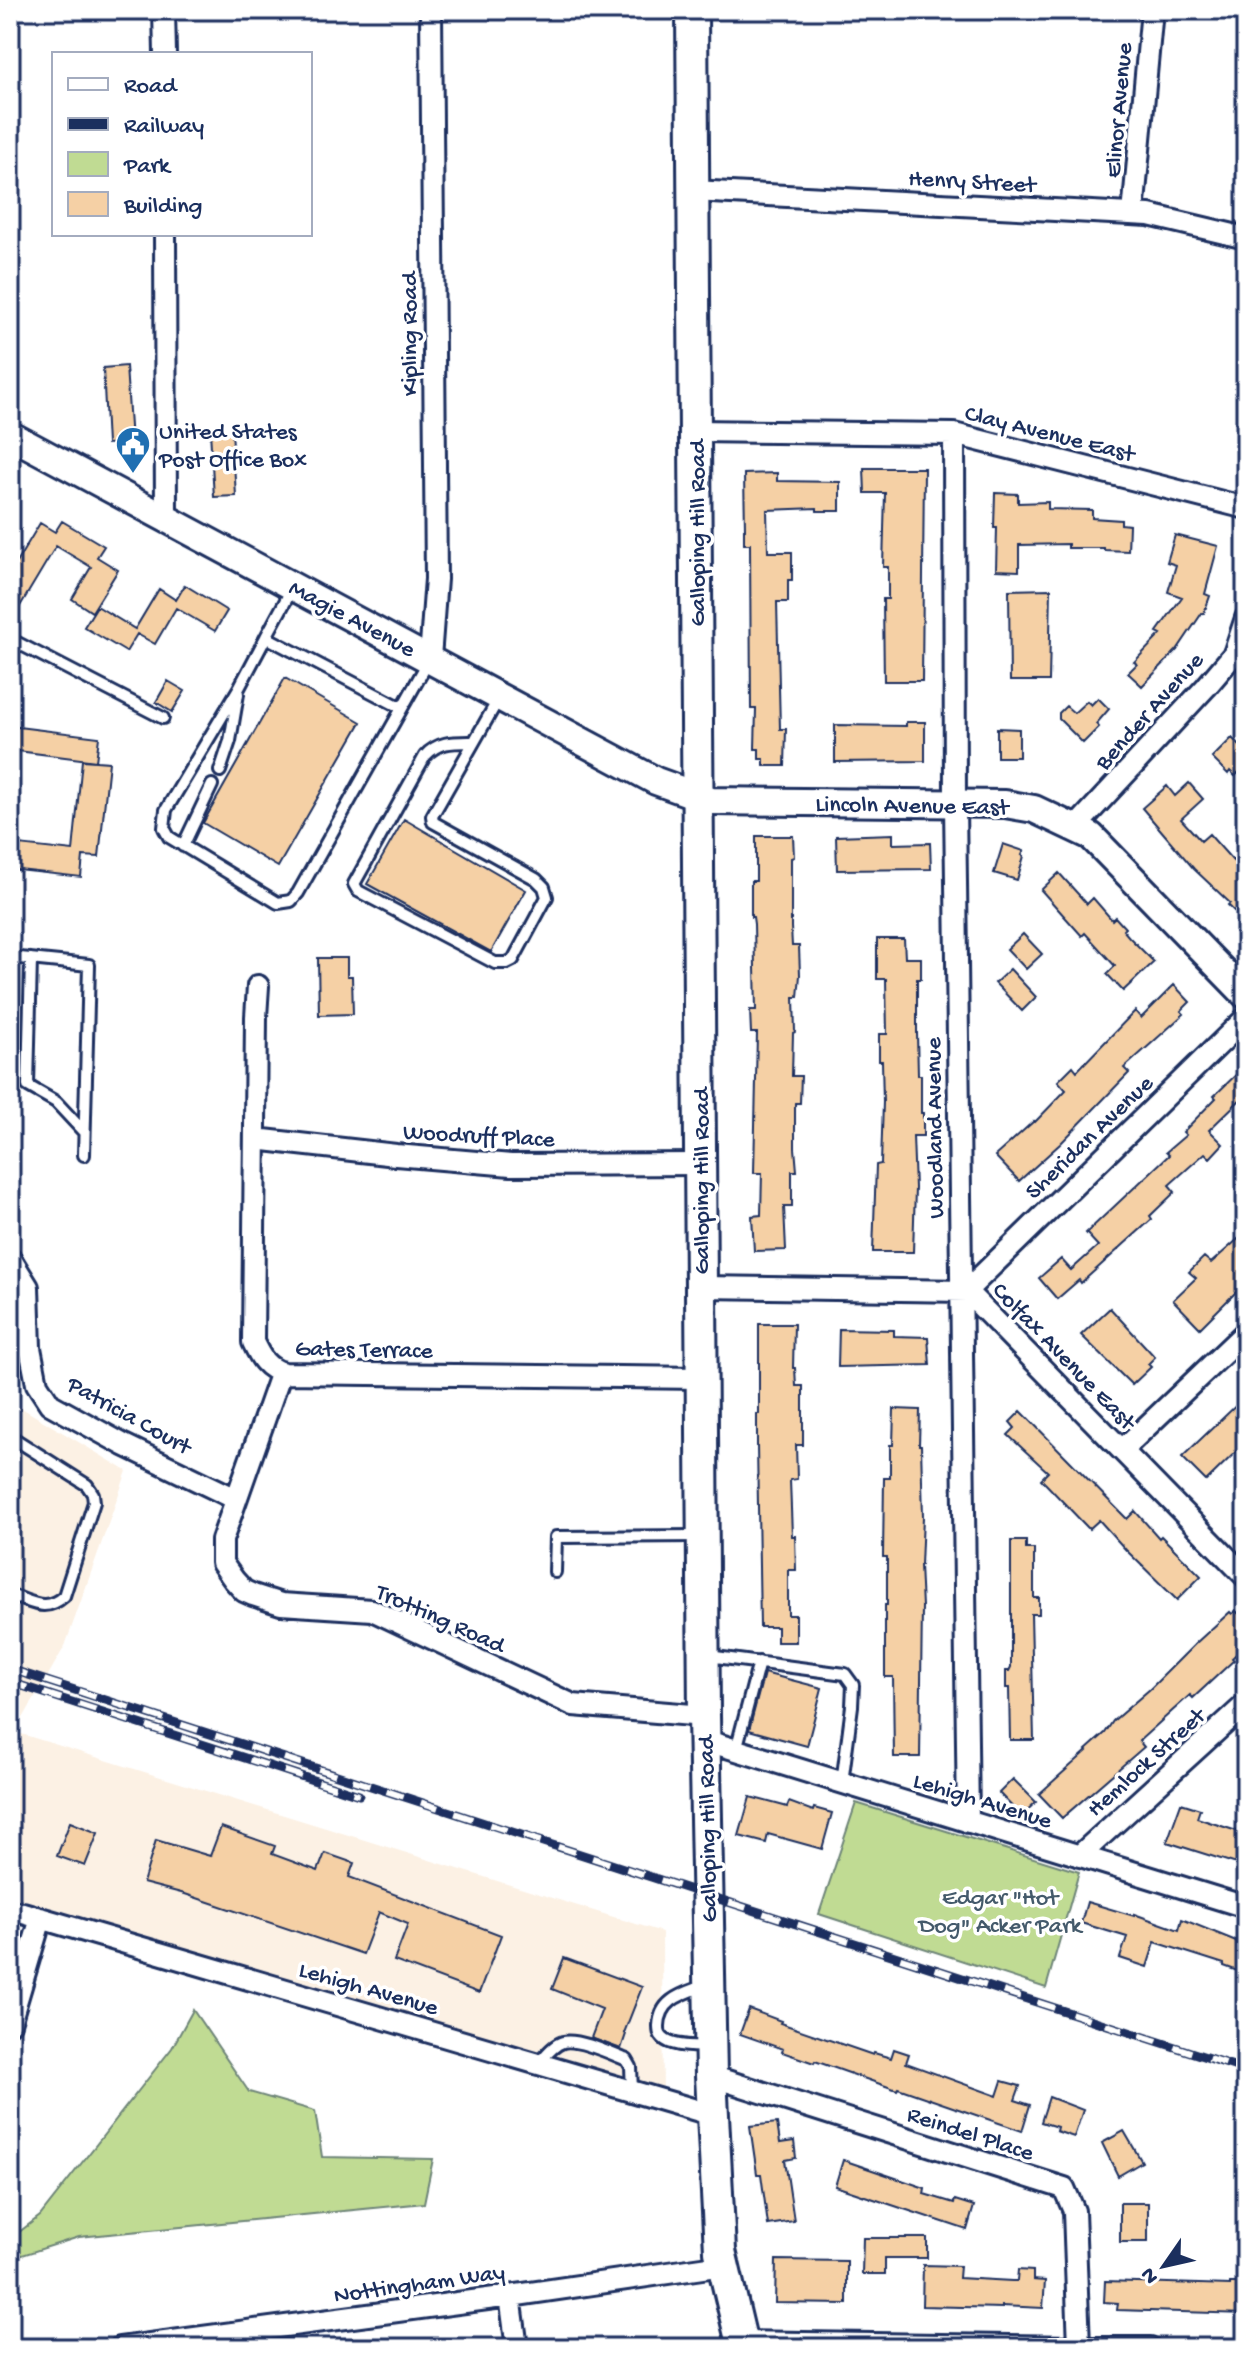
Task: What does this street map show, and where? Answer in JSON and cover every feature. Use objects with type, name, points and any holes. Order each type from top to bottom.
[{"type":"main road","name":"Galloping Hill Road","points":[[692,10],[703,1656],[709,1984],[720,2251],[743,2345]]},
{"type":"street","points":[[164,10],[165,52]]},
{"type":"street","name":"Kipling Road","points":[[430,658],[436,579],[431,10]]},
{"type":"street","name":"Elinor Avenue","points":[[1133,214],[1152,10]]},
{"type":"street","name":"Henry Street","points":[[693,191],[1149,215],[1246,238]]},
{"type":"street","points":[[165,236],[166,517]]},
{"type":"street","name":"Clay Avenue East","points":[[695,431],[954,434],[1246,508]]},
{"type":"street","name":"Woodland Avenue","points":[[954,434],[955,804],[964,1291],[968,1822]]},
{"type":"street","name":"Magie Avenue","points":[[12,441],[166,517],[656,781],[698,796]]},
{"type":"street","name":"Bender Avenue","points":[[1075,828],[1234,654],[1246,618]]},
{"type":"street","name":"Lincoln Avenue East","points":[[698,796],[711,801],[1005,804],[1034,809],[1091,836],[1246,995]]},
{"type":"street","name":"Gates Terrace","points":[[258,986],[253,1342],[267,1365],[281,1372],[702,1378]]},
{"type":"street","name":"Sheridan Avenue","points":[[964,1291],[1246,1018]]},
{"type":"street","name":"Woodruff Place","points":[[255,1139],[511,1165],[700,1164]]},
{"type":"street","name":"Patricia Court","points":[[10,1258],[28,1287],[30,1348],[37,1384],[50,1404],[124,1445],[236,1499]]},
{"type":"street","name":"Colfax Avenue East","points":[[701,1287],[964,1291],[1246,1577]]},
{"type":"street","points":[[1122,1450],[1246,1332]]},
{"type":"street","name":"Trotting Road","points":[[281,1372],[222,1540],[222,1563],[244,1591],[281,1604],[372,1610],[573,1705],[704,1728]]},
{"type":"street","name":"Hemlock Street","points":[[1079,1856],[1246,1704]]},
{"type":"street","name":"Lehigh Avenue","points":[[704,1728],[736,1750],[1246,1907]]},
{"type":"street","name":"Lehigh Avenue","points":[[10,1911],[713,2115]]},
{"type":"street","points":[[10,2023],[41,1918]]},
{"type":"street","name":"Reindel Place","points":[[711,2062],[1064,2188],[1074,2211],[1079,2346]]},
{"type":"street","name":"Nottingham Way","points":[[120,2348],[723,2265]]},
{"type":"street","points":[[510,2296],[517,2348]]},
{"type":"street","points":[[743,2345],[1150,2348]]},
{"type":"lane","points":[[294,585],[239,688],[166,810],[164,828],[169,837],[278,903],[291,901],[298,893],[430,658]]},
{"type":"lane","points":[[266,637],[402,708]]},
{"type":"lane","points":[[10,639],[163,718]]},
{"type":"lane","points":[[220,771],[230,741],[239,688]]},
{"type":"lane","points":[[473,742],[450,742],[433,747],[425,756],[354,884],[358,891],[495,963],[507,963],[513,960],[547,897],[544,887],[536,879],[433,822],[432,816],[500,696]]},
{"type":"lane","points":[[183,846],[212,785]]},
{"type":"lane","points":[[10,957],[89,965],[84,1155]]},
{"type":"lane","points":[[31,959],[28,1086],[56,1102],[84,1132]]},
{"type":"lane","points":[[10,1436],[87,1485],[94,1502],[64,1596],[54,1605],[47,1606],[10,1595]]},
{"type":"lane","points":[[555,1572],[556,1537],[703,1536]]},
{"type":"lane","points":[[703,1656],[845,1674],[853,1685],[842,1783]]},
{"type":"lane","points":[[736,1750],[759,1662]]},
{"type":"lane","points":[[709,1984],[667,2003],[659,2031],[663,2039],[711,2062]]},
{"type":"lane","points":[[538,2064],[555,2046],[564,2042],[576,2043],[627,2060],[631,2067],[632,2091]]},
{"type":"shaded area","points":[[10,1401],[127,1471],[65,1646],[15,1732],[662,1932],[663,2110],[45,1908],[10,1908]]},
{"type":"green space","name":"Edgar \"Hot Dog\" Acker Park","points":[[856,1803],[1079,1872],[1046,1988],[819,1914]]},
{"type":"green space","points":[[193,2010],[249,2092],[315,2111],[322,2157],[433,2159],[424,2203],[79,2237],[10,2259],[10,2239],[40,2216],[172,2048]]},
{"type":"building","points":[[126,366],[131,442],[107,444],[103,368]]},
{"type":"building","points":[[232,430],[236,496],[214,497],[210,431]]},
{"type":"building","points":[[864,468],[924,468],[922,681],[884,681],[883,599],[888,599],[888,567],[883,567],[885,493],[865,493]]},
{"type":"building","points":[[777,473],[777,481],[840,482],[840,511],[817,511],[817,508],[767,510],[768,552],[792,552],[792,580],[788,580],[788,602],[777,602],[780,729],[786,729],[785,766],[764,766],[764,759],[759,759],[759,749],[755,749],[756,709],[751,709],[750,544],[744,544],[744,474]]},
{"type":"building","points":[[995,493],[1018,494],[1018,503],[1048,502],[1048,509],[1092,510],[1092,518],[1121,520],[1121,524],[1129,525],[1128,551],[1068,548],[1068,544],[1019,545],[1019,571],[996,570]]},
{"type":"building","points":[[62,521],[104,546],[97,557],[118,570],[92,612],[72,599],[91,567],[56,546],[10,623],[10,573],[40,523],[55,532]]},
{"type":"building","points":[[1175,535],[1218,546],[1205,594],[1210,596],[1204,613],[1177,650],[1142,686],[1128,673],[1137,664],[1134,662],[1161,634],[1157,632],[1182,597],[1168,592],[1176,565],[1167,562]]},
{"type":"building","points":[[185,585],[227,611],[215,631],[176,608],[155,644],[137,634],[126,652],[84,627],[97,606],[135,629],[159,589],[176,600]]},
{"type":"building","points":[[1051,589],[1049,681],[1010,681],[1009,590]]},
{"type":"building","points":[[285,678],[361,722],[278,867],[203,823]]},
{"type":"building","points":[[168,681],[185,691],[172,712],[156,702]]},
{"type":"building","points":[[1098,698],[1109,709],[1096,724],[1099,727],[1083,743],[1059,719],[1059,713],[1066,706],[1074,713],[1087,701],[1091,705]]},
{"type":"building","points":[[906,722],[925,722],[925,761],[835,762],[835,725],[906,726]]},
{"type":"building","points":[[10,726],[99,737],[96,761],[10,750]]},
{"type":"building","points":[[997,728],[1019,729],[1019,757],[997,757]]},
{"type":"building","points":[[1232,738],[1246,752],[1246,765],[1235,776],[1230,771],[1228,774],[1212,758]]},
{"type":"building","points":[[82,760],[109,762],[99,857],[83,856],[81,877],[10,869],[10,844],[73,851]]},
{"type":"building","points":[[1189,783],[1203,799],[1181,819],[1201,841],[1209,834],[1233,861],[1238,856],[1246,864],[1246,923],[1142,808],[1167,786],[1175,796]]},
{"type":"building","points":[[404,819],[526,890],[491,952],[367,884]]},
{"type":"building","points":[[893,834],[893,844],[930,843],[931,869],[837,870],[836,836]]},
{"type":"building","points":[[756,836],[793,836],[791,927],[792,946],[799,946],[800,975],[798,997],[794,997],[792,1076],[801,1076],[800,1103],[795,1103],[797,1171],[792,1171],[792,1207],[784,1207],[786,1250],[754,1251],[752,1216],[761,1215],[762,1173],[754,1173],[757,1033],[751,1033],[750,1010],[756,1010],[751,881],[756,881]]},
{"type":"building","points":[[1003,844],[1024,851],[1017,880],[994,873]]},
{"type":"building","points":[[1059,873],[1087,904],[1093,898],[1112,920],[1115,917],[1129,937],[1154,962],[1123,991],[1107,974],[1115,966],[1085,933],[1082,936],[1041,890]]},
{"type":"building","points":[[1023,934],[1042,954],[1026,969],[1007,949]]},
{"type":"building","points":[[877,939],[904,939],[905,958],[921,958],[921,979],[917,979],[917,1034],[923,1136],[913,1136],[913,1252],[873,1252],[876,1165],[881,1164],[883,1102],[879,1034],[887,1034],[886,979],[877,979]]},
{"type":"building","points":[[318,958],[347,958],[347,976],[352,976],[353,1014],[319,1015]]},
{"type":"building","points":[[1010,969],[1036,997],[1022,1011],[995,983]]},
{"type":"building","points":[[1174,985],[1190,1002],[1181,1011],[1184,1014],[1124,1068],[1129,1073],[1019,1181],[995,1156],[1066,1090],[1058,1081],[1073,1066],[1077,1071],[1135,1011],[1141,1018]]},
{"type":"building","points":[[1246,1065],[1246,1094],[1209,1130],[1223,1144],[1210,1158],[1205,1153],[1169,1185],[1175,1192],[1150,1216],[1152,1219],[1081,1283],[1079,1280],[1057,1299],[1039,1278],[1061,1259],[1071,1270],[1098,1246],[1086,1233],[1169,1155],[1166,1152],[1186,1135],[1183,1132]]},
{"type":"building","points":[[1246,1232],[1246,1282],[1200,1328],[1173,1300],[1196,1278],[1189,1272],[1204,1257],[1211,1263]]},
{"type":"building","points":[[1110,1308],[1155,1357],[1148,1364],[1151,1367],[1132,1385],[1081,1335]]},
{"type":"building","points":[[759,1324],[794,1324],[793,1368],[796,1386],[803,1386],[803,1445],[796,1445],[797,1479],[790,1480],[796,1570],[788,1570],[788,1615],[796,1615],[796,1642],[777,1642],[777,1627],[760,1627]]},
{"type":"building","points":[[839,1329],[894,1330],[894,1336],[928,1337],[930,1365],[838,1367]]},
{"type":"building","points":[[1246,1396],[1246,1442],[1206,1481],[1182,1457]]},
{"type":"building","points":[[894,1409],[920,1410],[923,1517],[920,1757],[894,1757],[893,1677],[885,1677],[887,1557],[883,1557],[884,1478],[890,1478]]},
{"type":"building","points":[[1021,1411],[1127,1519],[1135,1511],[1201,1576],[1177,1600],[1099,1520],[1089,1529],[1041,1479],[1048,1472],[1008,1435],[1015,1428],[1010,1422]]},
{"type":"building","points":[[1011,1541],[1026,1541],[1026,1549],[1034,1549],[1034,1598],[1039,1598],[1039,1614],[1031,1614],[1034,1740],[1010,1740],[1006,1671],[1011,1667]]},
{"type":"building","points":[[1236,1611],[1246,1621],[1246,1645],[1232,1658],[1234,1660],[1139,1741],[1144,1747],[1062,1818],[1039,1794],[1196,1643],[1230,1612]]},
{"type":"building","points":[[764,1673],[822,1688],[807,1746],[749,1730]]},
{"type":"building","points":[[1013,1779],[1036,1802],[1021,1816],[999,1793]]},
{"type":"building","points":[[750,1797],[787,1807],[789,1802],[813,1811],[814,1808],[832,1813],[822,1849],[768,1834],[766,1843],[739,1836]]},
{"type":"building","points":[[1181,1803],[1200,1809],[1197,1818],[1246,1834],[1246,1867],[1167,1842]]},
{"type":"building","points":[[70,1822],[98,1833],[85,1866],[57,1856]]},
{"type":"building","points":[[221,1827],[275,1846],[272,1854],[318,1871],[325,1853],[354,1863],[349,1877],[501,1935],[479,1993],[394,1961],[408,1924],[379,1912],[363,1954],[185,1894],[143,1883],[156,1840],[210,1856]]},
{"type":"building","points":[[1087,1902],[1179,1930],[1182,1919],[1246,1945],[1246,1974],[1155,1942],[1147,1967],[1120,1958],[1127,1937],[1081,1923]]},
{"type":"building","points":[[564,1958],[642,1987],[621,2049],[591,2038],[602,2009],[552,1989]]},
{"type":"building","points":[[749,2009],[873,2055],[891,2058],[894,2049],[909,2054],[906,2063],[997,2096],[1002,2081],[1020,2086],[1015,2100],[1030,2105],[1022,2131],[782,2052],[783,2049],[740,2034]]},
{"type":"building","points":[[1049,2097],[1083,2110],[1074,2137],[1041,2122]]},
{"type":"building","points":[[777,2123],[780,2143],[794,2141],[796,2158],[785,2160],[794,2221],[768,2225],[750,2126]]},
{"type":"building","points":[[1124,2131],[1142,2162],[1118,2176],[1102,2143]]},
{"type":"building","points":[[843,2160],[925,2188],[924,2194],[974,2206],[967,2230],[835,2186]]},
{"type":"building","points":[[1120,2203],[1148,2203],[1148,2242],[1120,2242]]},
{"type":"building","points":[[863,2238],[927,2238],[927,2258],[885,2258],[885,2274],[862,2274]]},
{"type":"building","points":[[776,2260],[847,2261],[847,2304],[775,2303]]},
{"type":"building","points":[[923,2265],[960,2266],[959,2278],[1012,2281],[1017,2281],[1018,2270],[1033,2271],[1033,2280],[1045,2281],[1043,2308],[922,2306]]},
{"type":"building","points":[[1105,2281],[1246,2283],[1246,2314],[1117,2310],[1118,2303],[1104,2302]]},
{"type":"railway","points":[[10,1669],[1246,2070]]},
{"type":"railway","points":[[10,1682],[359,1795]]},
{"type":"place","name":"United States Post Office Box","points":[[133,475]]}]
